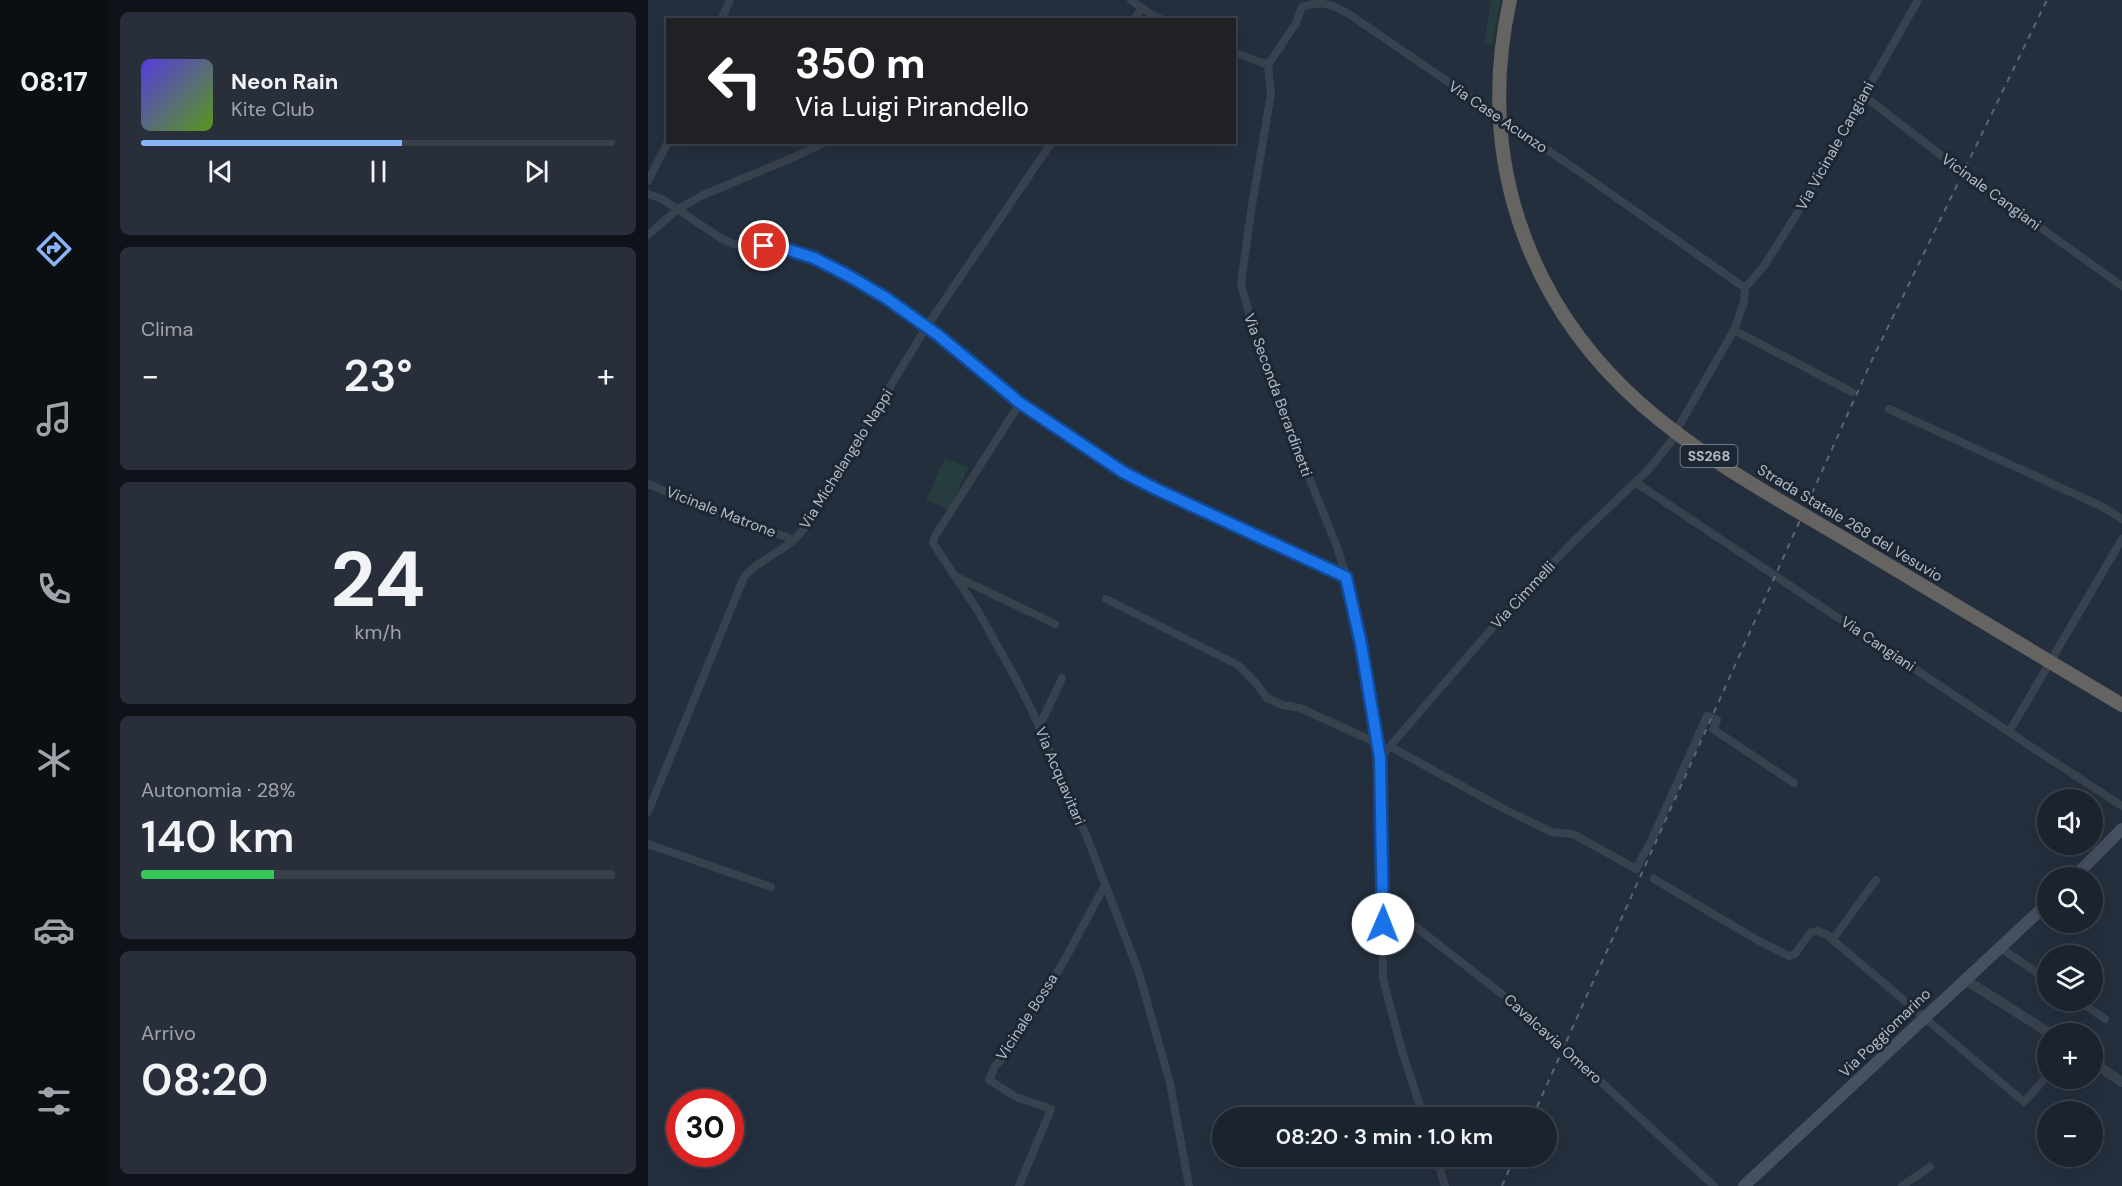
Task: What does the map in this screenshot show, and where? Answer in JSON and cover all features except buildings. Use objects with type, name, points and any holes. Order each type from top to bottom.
[{"type":"highway","name":"Strada Statale 268 del Vesuvio","points":[[1510,0],[1501,49],[1498,102],[1502,154],[1509,188],[1521,230],[1553,298],[1577,336],[1605,369],[1663,422],[1727,468],[2122,705]]},
{"type":"main road","points":[[2084,867],[2122,829]]},
{"type":"main road","name":"Via Poggiomarino","points":[[1744,1186],[2037,913]]},
{"type":"street","points":[[722,18],[730,0]]},
{"type":"street","points":[[1131,0],[1160,18]]},
{"type":"street","name":"Via Vicinale Cangiani","points":[[1745,288],[1764,266],[1796,215],[1918,0]]},
{"type":"street","name":"Via Case Acunzo","points":[[1268,66],[1296,23],[1299,4],[1324,2],[1349,14],[1745,288]]},
{"type":"street","points":[[1135,18],[1142,8]]},
{"type":"street","points":[[1236,53],[1268,66]]},
{"type":"street","name":"Via Seconda Berardinetti","points":[[1268,66],[1271,94],[1241,284],[1262,360],[1337,547],[1359,633],[1380,758],[1384,902],[1383,979],[1402,1051],[1420,1107]]},
{"type":"street","name":"Vicinale Cangiani","points":[[1863,95],[1953,164],[2122,286]]},
{"type":"street","points":[[648,181],[667,144]]},
{"type":"street","points":[[648,235],[678,209],[703,195],[792,159],[822,144]]},
{"type":"street","name":"Via Michelangelo Nappi","points":[[648,812],[682,733],[740,583],[754,567],[793,541],[802,531],[927,326],[1051,144]]},
{"type":"street","points":[[648,194],[662,199],[733,244],[786,249],[814,258],[849,276],[927,326],[1020,403],[1123,472],[1346,577]]},
{"type":"street","points":[[1680,424],[1734,330],[1744,302],[1745,288]]},
{"type":"street","points":[[1734,330],[1852,392]]},
{"type":"street","name":"Via Acquavitari","points":[[1020,403],[935,536],[933,543],[957,576],[989,630],[1039,727],[1089,842],[1139,973],[1180,1132],[1189,1186]]},
{"type":"street","points":[[1889,409],[2103,507],[2122,519]]},
{"type":"street","name":"Via Cimmelli","points":[[1380,758],[1506,612],[1573,542],[1662,455],[1673,439]]},
{"type":"street","name":"Via Cangiani","points":[[1635,482],[2122,806]]},
{"type":"street","name":"Vicinale Matrone","points":[[648,484],[736,521],[793,541]]},
{"type":"street","points":[[2009,732],[2122,539]]},
{"type":"street","points":[[957,576],[1055,624]]},
{"type":"street","points":[[1106,599],[1238,665],[1267,698],[1283,705],[1300,708],[1377,743]]},
{"type":"street","points":[[1039,727],[1062,678]]},
{"type":"street","points":[[1391,747],[1506,810],[1552,832],[1573,834],[1636,869],[1652,839],[1707,716],[1717,720],[1713,729],[1794,783]]},
{"type":"street","points":[[648,844],[771,887]]},
{"type":"street","points":[[1654,879],[1759,941],[1789,956],[1795,954],[1811,932],[1818,931],[1833,939],[2024,1102],[2037,1087]]},
{"type":"street","points":[[1833,939],[1876,880]]},
{"type":"street","name":"Vicinale Bossa","points":[[1019,1186],[1051,1109],[1016,1097],[989,1080],[995,1066],[1011,1049],[1064,961],[1105,885]]},
{"type":"street","name":"Cavalcavia Omero","points":[[1384,902],[1519,1006],[1714,1186]]},
{"type":"street","points":[[1999,947],[2037,973]]},
{"type":"street","points":[[1964,979],[2037,1025]]},
{"type":"street","points":[[2094,1011],[2105,1019]]},
{"type":"street","points":[[2103,1069],[2122,1082]]},
{"type":"street","points":[[1439,1167],[1445,1186]]},
{"type":"street","points":[[1902,1186],[1930,1167]]},
{"type":"green space","points":[[1491,0],[1501,0],[1492,45],[1484,44]]},
{"type":"green space","points":[[945,458],[968,468],[949,510],[926,500]]},
{"type":"railway","points":[[1537,1107],[1871,362],[2047,0]]},
{"type":"railway","points":[[1502,1186],[1510,1167]]},
{"type":"route","points":[[764,246],[786,249],[814,258],[886,298],[927,326],[1020,403],[1123,472],[1346,577],[1352,595],[1380,758],[1383,924]]}]
